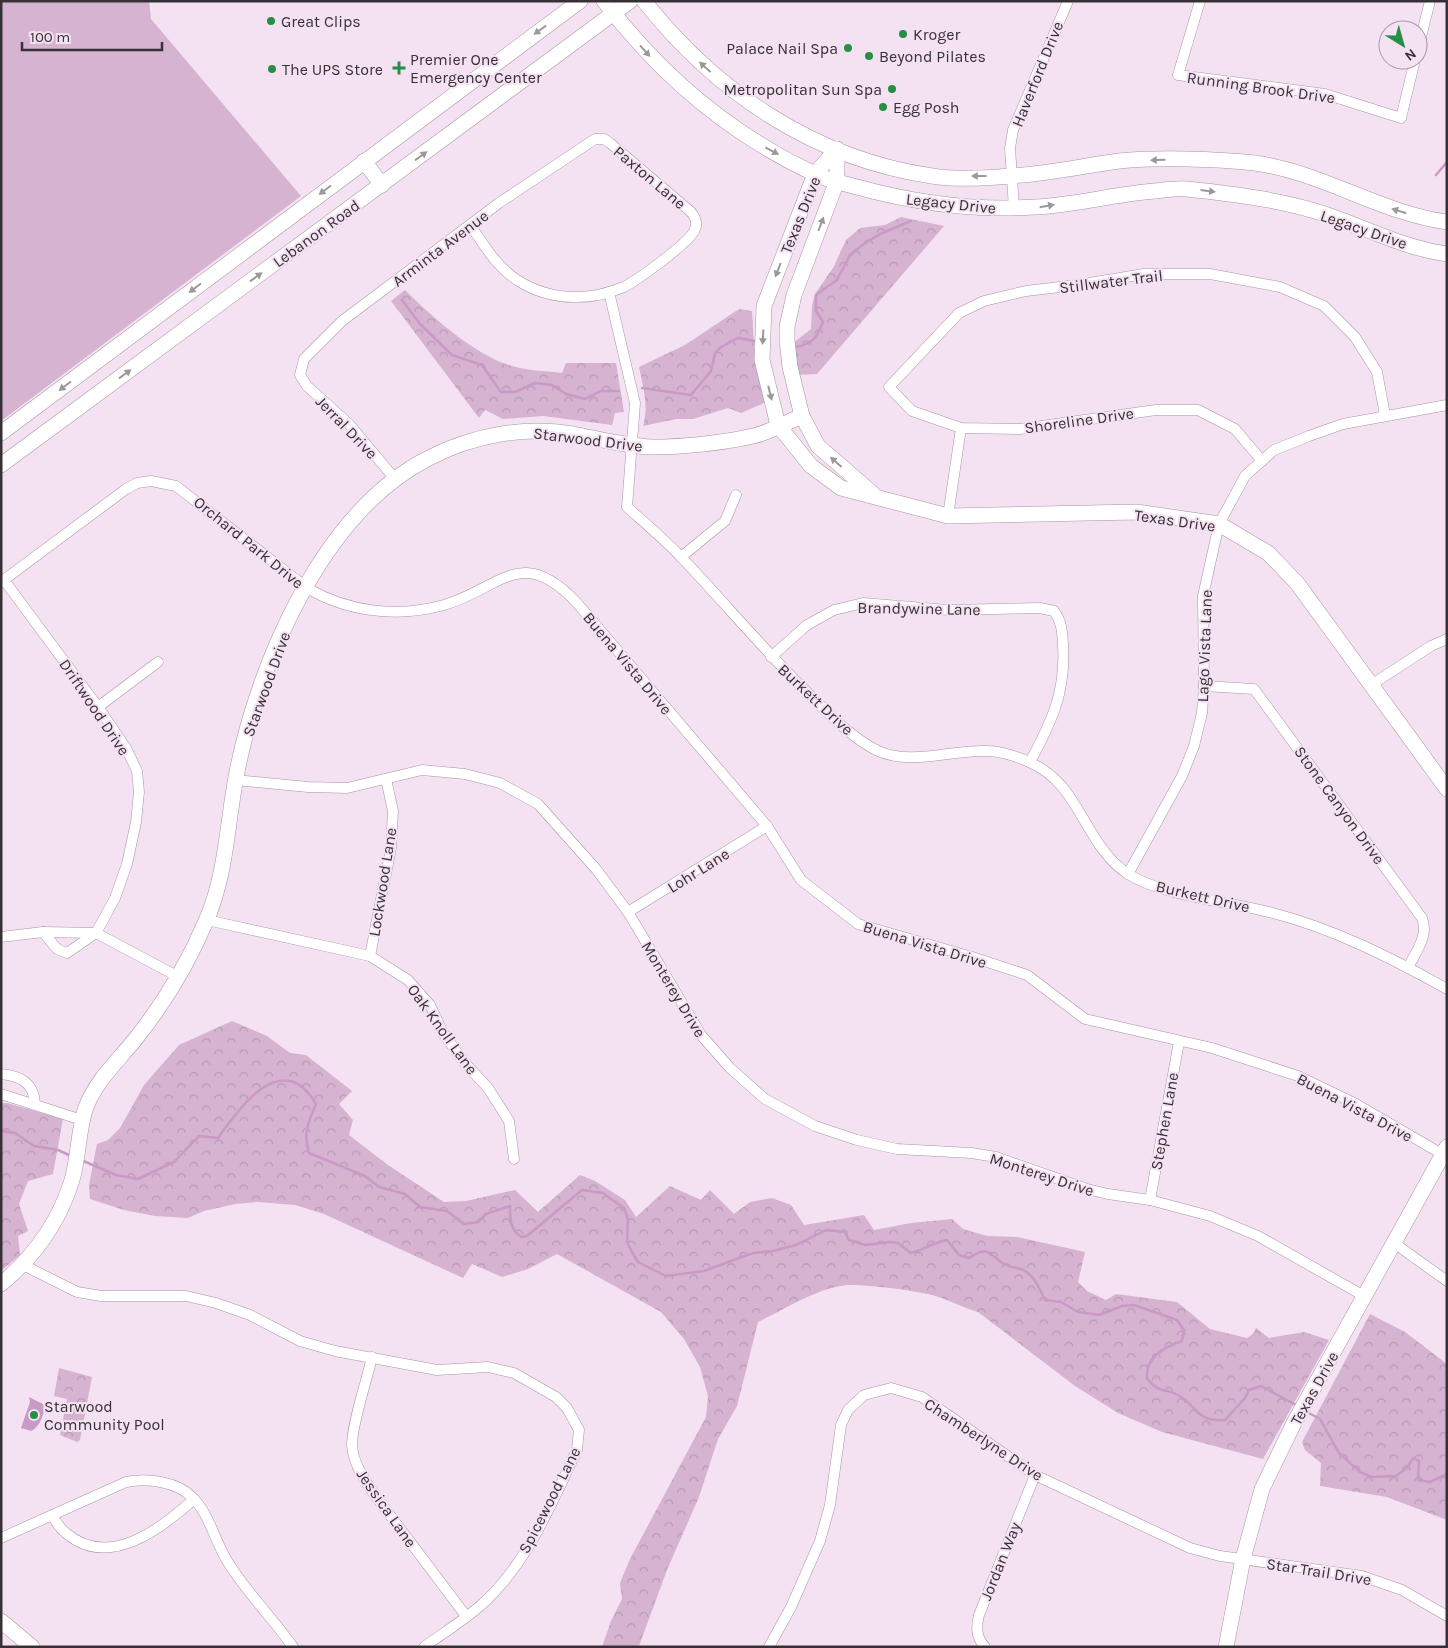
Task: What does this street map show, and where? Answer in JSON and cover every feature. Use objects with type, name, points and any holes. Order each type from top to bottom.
[{"type":"street","name":"Lebanon Road","points":[[1,433],[580,1]]},
{"type":"street","name":"Legacy Drive","points":[[604,1],[669,77],[704,107],[757,144],[814,174],[837,181],[895,197],[980,209],[1038,207],[1119,193],[1184,188],[1254,197],[1318,213],[1378,236],[1447,254]]},
{"type":"street","name":"Lebanon Road","points":[[1,464],[630,1]]},
{"type":"street","name":"Legacy Drive","points":[[644,1],[674,38],[731,91],[810,139],[872,163],[934,177],[1011,176],[1123,161],[1206,160],[1257,164],[1316,178],[1367,200],[1402,212],[1447,222]]},
{"type":"street","name":"Haverford Drive","points":[[1014,208],[1010,148],[1013,130],[1068,1]]},
{"type":"street","name":"Running Brook Drive","points":[[1200,1],[1178,75],[1325,94],[1401,118],[1413,70]]},
{"type":"street","points":[[1425,20],[1430,1]]},
{"type":"street","name":"Paxton Lane","points":[[599,138],[618,149],[691,212],[696,220],[695,231],[688,240],[635,280],[609,292]]},
{"type":"street","name":"Arminta Avenue","points":[[300,375],[304,359],[342,321],[470,225],[578,149],[599,138]]},
{"type":"street","name":"Texas Drive","points":[[837,149],[814,174],[764,306],[762,360],[778,425],[812,466],[840,488],[873,494],[896,503],[948,516],[1137,512],[1219,524],[1268,554],[1297,583],[1447,789]]},
{"type":"street","name":"Texas Drive","points":[[837,149],[837,181],[794,295],[788,320],[789,354],[802,416],[818,446],[873,494]]},
{"type":"street","points":[[364,161],[382,185]]},
{"type":"street","points":[[470,225],[500,265],[529,287],[553,295],[567,297],[609,292]]},
{"type":"street","points":[[787,245],[810,253]]},
{"type":"street","name":"Stillwater Trail","points":[[889,387],[959,313],[984,301],[1026,291],[1144,274],[1210,274],[1280,287],[1324,306],[1355,338],[1377,372],[1384,415]]},
{"type":"street","name":"Burkett Drive","points":[[609,292],[634,392],[628,506],[681,558],[771,657],[845,729],[880,751],[914,757],[988,751],[1030,762],[1061,784],[1073,798],[1096,842],[1128,874],[1160,888],[1238,904],[1318,926],[1408,968],[1447,989]]},
{"type":"street","points":[[764,313],[774,320],[788,320]]},
{"type":"street","points":[[762,360],[789,354]]},
{"type":"street","name":"Jerral Drive","points":[[300,375],[307,386],[349,424],[395,478]]},
{"type":"street","name":"Shoreline Drive","points":[[889,387],[912,411],[961,428],[1020,429],[1156,410],[1198,410],[1235,430],[1262,461]]},
{"type":"street","name":"Lago Vista Lane","points":[[1128,874],[1171,796],[1194,746],[1202,713],[1204,686],[1203,596],[1219,524],[1245,476],[1274,450],[1343,424],[1447,405]]},
{"type":"street","name":"Starwood Drive","points":[[1,1284],[23,1264],[44,1240],[72,1179],[82,1120],[94,1091],[109,1068],[135,1040],[160,1007],[207,920],[229,832],[235,780],[260,688],[283,633],[306,588],[356,515],[395,478],[419,463],[449,448],[483,438],[510,433],[557,432],[631,445],[684,445],[755,436],[802,416]]},
{"type":"street","points":[[948,516],[961,428]]},
{"type":"street","name":"Orchard Park Drive","points":[[3,580],[126,489],[137,483],[158,481],[183,490],[306,588],[328,600],[352,607],[381,611],[400,611],[442,606],[466,596],[499,578],[521,573]]},
{"type":"street","points":[[681,558],[725,521],[736,495]]},
{"type":"street","name":"Buena Vista Drive","points":[[521,573],[544,577],[569,594],[767,826],[801,880],[858,924],[1027,975],[1085,1019],[1241,1056],[1298,1076],[1445,1150]]},
{"type":"street","name":"Driftwood Drive","points":[[3,580],[98,707],[126,748],[137,771],[139,792],[136,822],[127,864],[115,898],[96,933]]},
{"type":"street","name":"Brandywine Lane","points":[[771,657],[807,625],[834,610],[864,604],[948,610],[1040,608],[1054,611],[1061,621],[1064,678],[1059,700],[1049,728],[1030,762]]},
{"type":"street","points":[[1371,685],[1431,646],[1447,639]]},
{"type":"street","points":[[98,707],[158,662]]},
{"type":"street","name":"Stone Canyon Drive","points":[[1204,686],[1254,689],[1333,794],[1422,918],[1425,935],[1408,968]]},
{"type":"street","name":"Monterey Drive","points":[[235,780],[308,787],[347,788],[422,770],[465,774],[500,783],[538,804],[596,869],[628,912],[701,1035],[730,1068],[765,1099],[815,1126],[857,1140],[897,1149],[971,1153],[996,1157],[1088,1189],[1150,1200],[1233,1223],[1364,1296]]},
{"type":"street","name":"Lockwood Lane","points":[[370,956],[391,848],[393,812],[386,779]]},
{"type":"street","name":"Lohr Lane","points":[[628,912],[767,826]]},
{"type":"street","name":"Oak Knoll Lane","points":[[207,920],[370,956],[408,980],[430,1005],[443,1033],[464,1062],[488,1088],[509,1121],[514,1159]]},
{"type":"street","points":[[43,932],[57,949],[67,953],[96,933]]},
{"type":"street","points":[[1,937],[43,932],[96,933],[177,976]]},
{"type":"street","name":"Stephen Lane","points":[[1150,1200],[1179,1042]]},
{"type":"street","points":[[1,1074],[27,1082],[33,1091],[35,1104]]},
{"type":"street","points":[[1,1094],[82,1120]]},
{"type":"street","name":"Texas Drive","points":[[1226,1647],[1243,1559],[1262,1489],[1294,1423],[1445,1150]]},
{"type":"street","points":[[1394,1243],[1447,1281]]},
{"type":"street","points":[[23,1264],[77,1292],[100,1296],[186,1296],[250,1315],[300,1341],[335,1351],[372,1357]]},
{"type":"street","name":"Spicewood Lane","points":[[372,1357],[436,1370],[488,1367],[514,1373],[556,1397],[567,1408],[579,1430],[577,1450],[537,1531],[514,1568],[481,1605],[424,1647]]},
{"type":"street","name":"Jessica Lane","points":[[372,1357],[352,1444],[361,1476],[466,1616]]},
{"type":"street","name":"Chamberlyne Drive","points":[[769,1647],[791,1607],[820,1541],[830,1505],[841,1425],[848,1410],[864,1395],[891,1388],[922,1397],[1035,1475],[1190,1548],[1243,1559]]},
{"type":"street","name":"Jordan Way","points":[[986,1647],[979,1639],[976,1627],[979,1615],[1035,1475]]},
{"type":"street","points":[[1,1538],[115,1487],[137,1480],[168,1484],[194,1499],[226,1558],[291,1646]]},
{"type":"street","points":[[52,1516],[65,1533],[75,1539],[103,1548],[121,1546],[149,1534],[194,1499]]},
{"type":"street","points":[[1,1546],[24,1529]]},
{"type":"street","name":"Star Trail Drive","points":[[1243,1559],[1381,1580],[1447,1616]]},
{"type":"street","points":[[1,1621],[32,1647]]},
{"type":"green space","points":[[1,1],[149,1],[151,19],[301,196],[1,421]]},
{"type":"green space","points":[[901,217],[944,226],[817,374],[796,375],[793,343],[811,329],[812,305],[815,294],[833,268],[846,240],[860,228],[885,225]]},
{"type":"green space","points":[[405,290],[443,325],[489,357],[505,364],[525,369],[562,373],[566,363],[616,363],[624,412],[615,413],[612,425],[543,416],[503,419],[485,410],[479,418],[391,301]]},
{"type":"green space","points":[[739,309],[752,311],[755,362],[766,402],[741,413],[728,408],[693,419],[676,419],[643,426],[645,419],[644,389],[639,367],[685,345]]},
{"type":"green space","points":[[232,1021],[267,1036],[290,1053],[306,1055],[352,1091],[339,1104],[353,1120],[349,1135],[388,1165],[444,1202],[466,1201],[515,1190],[538,1212],[580,1175],[595,1181],[625,1200],[636,1217],[670,1186],[701,1200],[710,1190],[734,1214],[750,1202],[772,1198],[791,1205],[804,1225],[864,1215],[874,1230],[911,1223],[952,1219],[963,1229],[987,1236],[1017,1237],[1085,1252],[1078,1282],[1087,1291],[1106,1300],[1116,1294],[1177,1302],[1210,1329],[1247,1338],[1253,1334],[1256,1328],[1269,1338],[1304,1332],[1329,1340],[1263,1459],[1162,1432],[1118,1413],[1075,1386],[978,1312],[928,1294],[876,1286],[847,1285],[824,1290],[758,1322],[737,1406],[718,1439],[699,1497],[667,1570],[639,1646],[602,1647],[611,1621],[622,1599],[620,1583],[630,1559],[706,1417],[708,1396],[700,1367],[684,1339],[661,1312],[557,1254],[528,1269],[502,1277],[472,1264],[463,1278],[324,1214],[295,1205],[258,1202],[235,1204],[204,1211],[188,1218],[155,1216],[124,1210],[90,1199],[89,1185],[97,1144],[108,1140],[120,1128],[144,1085],[179,1045]]},
{"type":"green space","points":[[1,1103],[63,1119],[53,1174],[28,1181],[19,1204],[28,1231],[18,1236],[20,1255],[1,1271]]},
{"type":"green space","points":[[1370,1314],[1405,1332],[1447,1364],[1447,1520],[1387,1497],[1320,1486],[1321,1463],[1305,1450],[1302,1442]]},
{"type":"green space","points":[[59,1368],[92,1377],[80,1440],[77,1442],[60,1435],[67,1399],[54,1396]]},
{"type":"shaded area","name":"Starwood Community Pool","points":[[29,1397],[43,1404],[44,1408],[39,1424],[31,1431],[21,1428],[30,1402]]},
{"type":"waterway","points":[[1436,175],[1447,162]]},
{"type":"waterway","points":[[796,347],[807,344],[819,332],[823,322],[816,311],[816,295],[837,280],[850,255],[880,234],[911,221]]},
{"type":"waterway","points":[[402,300],[420,324],[452,355],[482,365],[501,392],[515,392],[535,383],[552,385],[566,394],[585,399],[601,391],[619,391]]},
{"type":"waterway","points":[[642,388],[691,395],[711,371],[715,353],[721,347],[738,338],[755,341]]},
{"type":"waterway","points":[[81,1160],[116,1175],[138,1179],[174,1162],[199,1136],[218,1138],[250,1098],[263,1088],[277,1081],[290,1081],[303,1088],[316,1104],[306,1133],[309,1153],[365,1176],[379,1187],[405,1194],[420,1207],[447,1211],[464,1224],[478,1222],[486,1214],[510,1206],[513,1227],[521,1237],[527,1236],[582,1190],[603,1193],[624,1208],[628,1219],[627,1242],[638,1262],[666,1276],[704,1271],[753,1253],[773,1251],[796,1245],[826,1230],[845,1232],[849,1240],[866,1245],[898,1243],[911,1253],[947,1240],[959,1255],[969,1258],[986,1252],[1006,1265],[1023,1270],[1034,1280],[1045,1300],[1061,1302],[1078,1312],[1099,1315],[1122,1306],[1134,1305],[1177,1320],[1184,1330],[1182,1341],[1162,1350],[1152,1359],[1147,1371],[1147,1378],[1156,1387],[1181,1397],[1204,1417],[1225,1420],[1245,1398],[1249,1390],[1261,1386],[1298,1406]]},
{"type":"waterway","points":[[1,1131],[15,1133],[34,1146],[58,1150],[71,1156]]},
{"type":"waterway","points":[[1307,1412],[1320,1419],[1339,1453],[1360,1472],[1371,1477],[1396,1476],[1407,1468],[1413,1458],[1419,1461],[1418,1480],[1430,1482],[1447,1474]]},
{"type":"place","name":"Great Clips","points":[[271,21]]},
{"type":"place","name":"Kroger","points":[[903,34]]},
{"type":"place","name":"Palace Nail Spa","points":[[848,48]]},
{"type":"place","name":"Beyond Pilates","points":[[869,56]]},
{"type":"place","name":"Premier One Emergency Center","points":[[399,68]]},
{"type":"place","name":"The UPS Store","points":[[272,69]]},
{"type":"place","name":"Metropolitan Sun Spa","points":[[892,89]]},
{"type":"place","name":"Egg Posh","points":[[883,107]]},
{"type":"place","name":"Starwood Community Pool","points":[[34,1415]]}]
